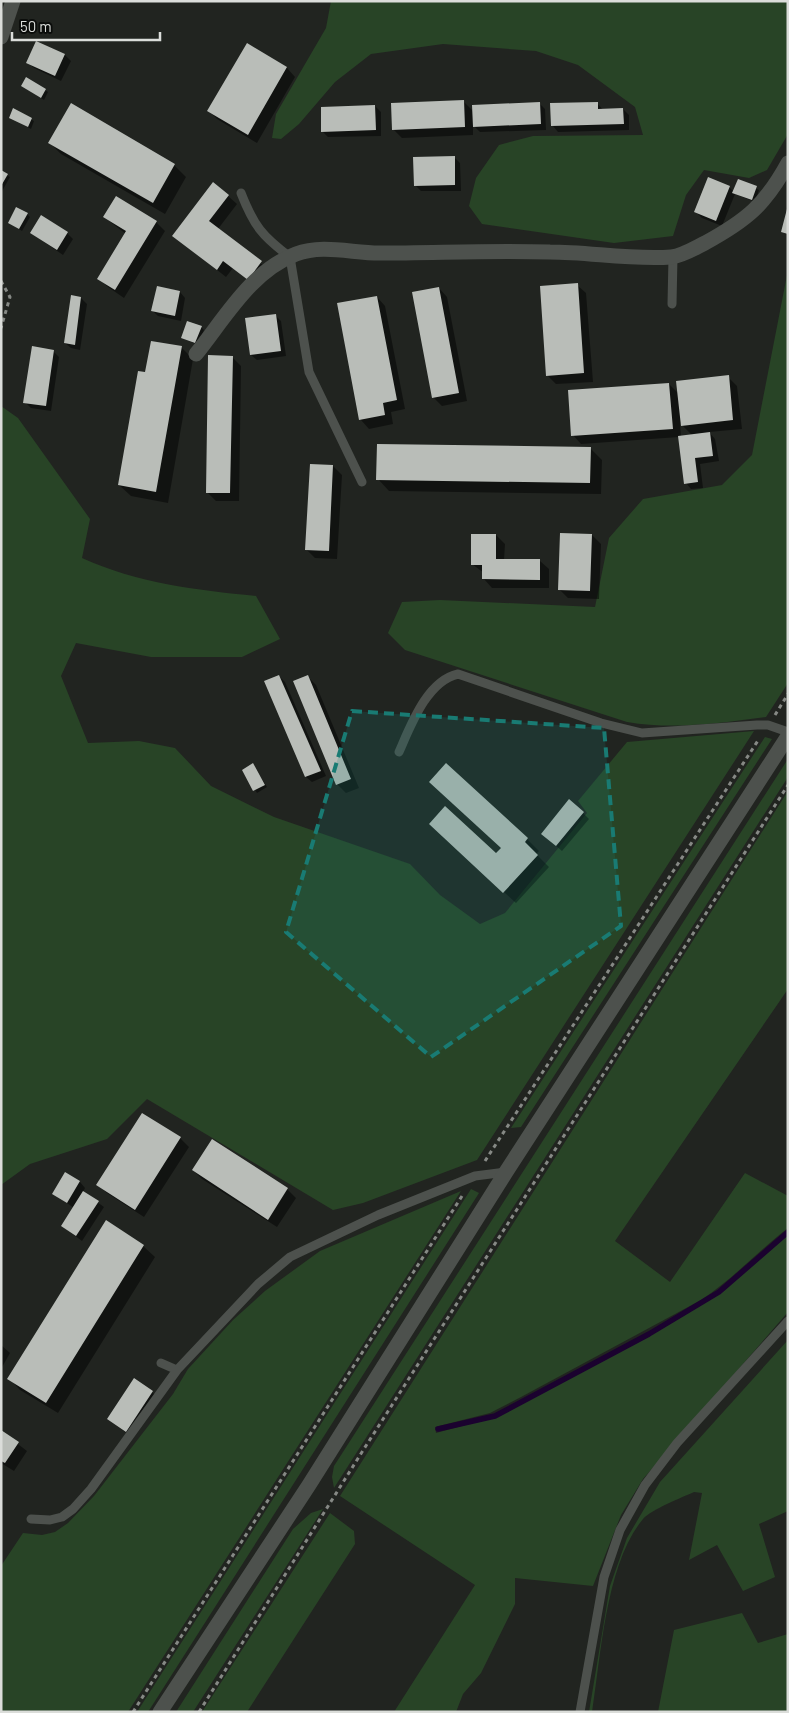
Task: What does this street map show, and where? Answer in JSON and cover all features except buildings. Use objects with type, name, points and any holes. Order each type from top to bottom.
[{"type":"street","points":[[1,37],[13,1]]},
{"type":"street","points":[[196,354],[253,282],[278,263],[298,253],[334,249],[368,253],[550,252],[620,257],[673,257],[695,248],[730,229],[753,213],[775,188],[788,163]]},
{"type":"street","points":[[160,1712],[309,1485],[506,1172],[788,736]]},
{"type":"lane","points":[[241,193],[251,218],[266,239],[290,257],[309,372],[362,482]]},
{"type":"lane","points":[[672,304],[673,257]]},
{"type":"lane","points":[[400,752],[425,702],[447,676],[458,674],[601,723],[642,733],[768,725],[788,732]]},
{"type":"lane","points":[[31,1519],[50,1520],[62,1517],[73,1509],[92,1489],[177,1370],[258,1284],[290,1257],[378,1215],[475,1176],[506,1172]]},
{"type":"lane","points":[[580,1712],[604,1577],[620,1530],[645,1485],[677,1443],[788,1321]]},
{"type":"lane","points":[[161,1363],[177,1370]]},
{"type":"path","points":[[1,281],[10,297],[1,328]]},
{"type":"path","points":[[133,1712],[475,1176],[788,694]]},
{"type":"path","points":[[200,1712],[378,1427],[788,785]]},
{"type":"highlighted area","points":[[352,711],[604,728],[621,926],[431,1057],[286,932]]},
{"type":"green space","points":[[331,1],[788,1],[788,134],[767,170],[749,178],[704,170],[686,195],[673,236],[614,243],[482,224],[469,206],[476,178],[499,145],[533,136],[643,135],[635,107],[578,65],[536,51],[443,44],[371,54],[335,82],[299,124],[281,139],[272,138],[276,114],[326,28]]},
{"type":"green space","points":[[788,270],[788,683],[766,717],[679,726],[627,722],[405,650],[388,633],[402,602],[440,600],[595,607],[609,538],[643,499],[722,485],[752,455]]},
{"type":"green space","points":[[1,406],[18,418],[90,519],[82,558],[124,574],[167,584],[256,596],[280,639],[242,657],[151,657],[76,643],[61,676],[88,743],[139,741],[175,748],[211,786],[274,817],[410,864],[440,895],[480,924],[505,913],[587,813],[578,801],[627,742],[754,731],[477,1160],[363,1203],[333,1210],[147,1099],[107,1139],[30,1164],[1,1185]]},
{"type":"green space","points":[[765,737],[772,739],[521,1127],[511,1128]]},
{"type":"green space","points":[[788,759],[788,777],[334,1488],[332,1477],[334,1466]]},
{"type":"green space","points":[[788,791],[788,989],[615,1241],[670,1282],[745,1173],[788,1196],[788,1228],[724,1283],[701,1300],[490,1413],[435,1427],[436,1433],[495,1417],[650,1335],[720,1293],[788,1234],[788,1312],[643,1479],[621,1515],[593,1586],[515,1578],[515,1604],[481,1673],[463,1694],[456,1712],[394,1712],[475,1585],[340,1496]]},
{"type":"green space","points":[[471,1189],[479,1193],[148,1712],[137,1712]]},
{"type":"green space","points":[[461,1191],[128,1712],[1,1712],[1,1566],[23,1533],[42,1535],[55,1532],[68,1523],[94,1496],[173,1394],[188,1369],[233,1320],[265,1291],[320,1251]]},
{"type":"green space","points":[[788,1340],[788,1511],[759,1524],[775,1577],[743,1591],[717,1545],[689,1560],[702,1493],[694,1492],[647,1515],[631,1538],[613,1584],[602,1637],[592,1712],[589,1712],[610,1586],[627,1538],[660,1482]]},
{"type":"green space","points":[[323,1509],[193,1712],[176,1712],[293,1529],[311,1513]]},
{"type":"green space","points":[[330,1513],[354,1531],[355,1544],[247,1712],[202,1712]]},
{"type":"green space","points":[[742,1613],[758,1643],[788,1634],[788,1712],[658,1712],[674,1630]]},
{"type":"waterway","points":[[438,1429],[495,1416],[649,1334],[719,1292],[788,1232]]}]
